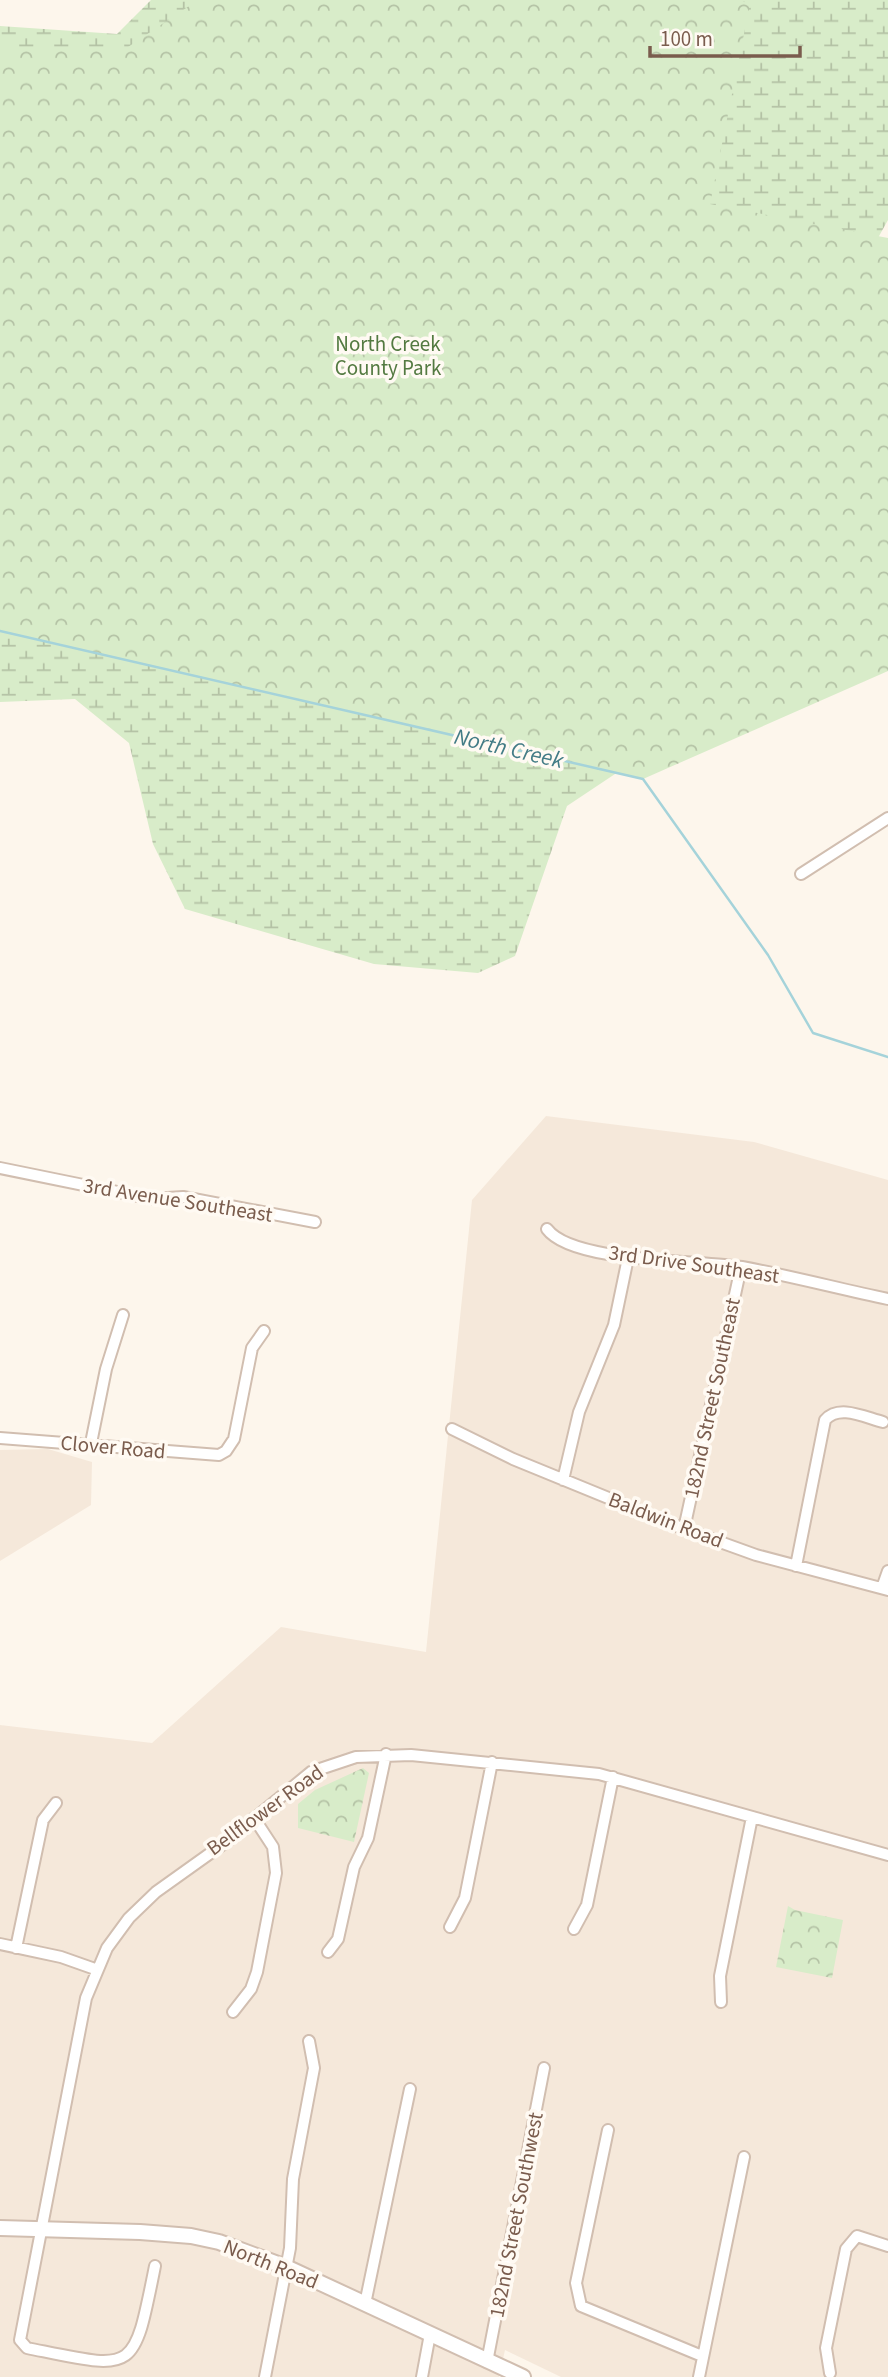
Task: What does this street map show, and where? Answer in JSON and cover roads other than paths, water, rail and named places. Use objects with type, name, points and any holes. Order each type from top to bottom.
[{"type":"street","points":[[801,874],[888,818]]},
{"type":"street","name":"3rd Avenue Southeast","points":[[0,1168],[152,1199],[183,1198],[315,1222]]},
{"type":"street","name":"3rd Drive Southeast","points":[[547,1229],[563,1242],[628,1258],[741,1267],[888,1299]]},
{"type":"street","points":[[563,1480],[579,1412],[614,1325],[628,1258]]},
{"type":"street","name":"182nd Street Southeast","points":[[684,1529],[741,1267]]},
{"type":"street","points":[[91,1443],[106,1369],[123,1315]]},
{"type":"street","name":"Clover Road","points":[[0,1438],[91,1443],[212,1455],[226,1451],[234,1438],[252,1348],[264,1331]]},
{"type":"street","points":[[796,1566],[825,1420],[831,1413],[839,1411],[883,1422]]},
{"type":"street","name":"Baldwin Road","points":[[452,1429],[563,1480],[684,1529],[756,1555],[885,1589]]},
{"type":"street","points":[[885,1589],[888,1571]]},
{"type":"street","points":[[328,1952],[338,1939],[354,1867],[368,1838],[386,1754]]},
{"type":"street","name":"Bellflower Road","points":[[155,2266],[142,2333],[135,2349],[126,2358],[92,2361],[27,2348],[19,2335],[86,1998],[96,1969],[117,1932],[141,1906],[311,1772],[344,1759],[386,1754],[492,1762],[613,1777],[888,1855]]},
{"type":"street","points":[[450,1927],[465,1898],[492,1762]]},
{"type":"street","points":[[574,1929],[587,1905],[613,1777]]},
{"type":"street","points":[[16,1948],[43,1820],[56,1803]]},
{"type":"street","points":[[721,2002],[720,1976],[752,1817]]},
{"type":"street","points":[[233,2012],[251,1989],[257,1972],[276,1874],[273,1847],[254,1818]]},
{"type":"street","points":[[0,1944],[61,1956],[96,1969]]},
{"type":"street","points":[[265,2377],[286,2267],[293,2179],[314,2068],[309,2041]]},
{"type":"street","name":"182nd Street Southwest","points":[[487,2361],[544,2068]]},
{"type":"street","points":[[365,2304],[410,2089]]},
{"type":"street","points":[[608,2130],[576,2283],[581,2306],[702,2356]]},
{"type":"street","points":[[699,2377],[744,2157]]},
{"type":"street","name":"North Road","points":[[0,2228],[191,2236],[231,2246],[286,2267],[523,2377]]},
{"type":"street","points":[[830,2373],[826,2348],[846,2249],[858,2236],[888,2246]]},
{"type":"street","points":[[422,2377],[430,2334]]},
{"type":"waterway","name":"North Creek","points":[[0,631],[643,779],[768,955],[813,1033],[888,1057]]},
{"type":"park label","name":"North Creek County Park","points":[[388,356]]}]
